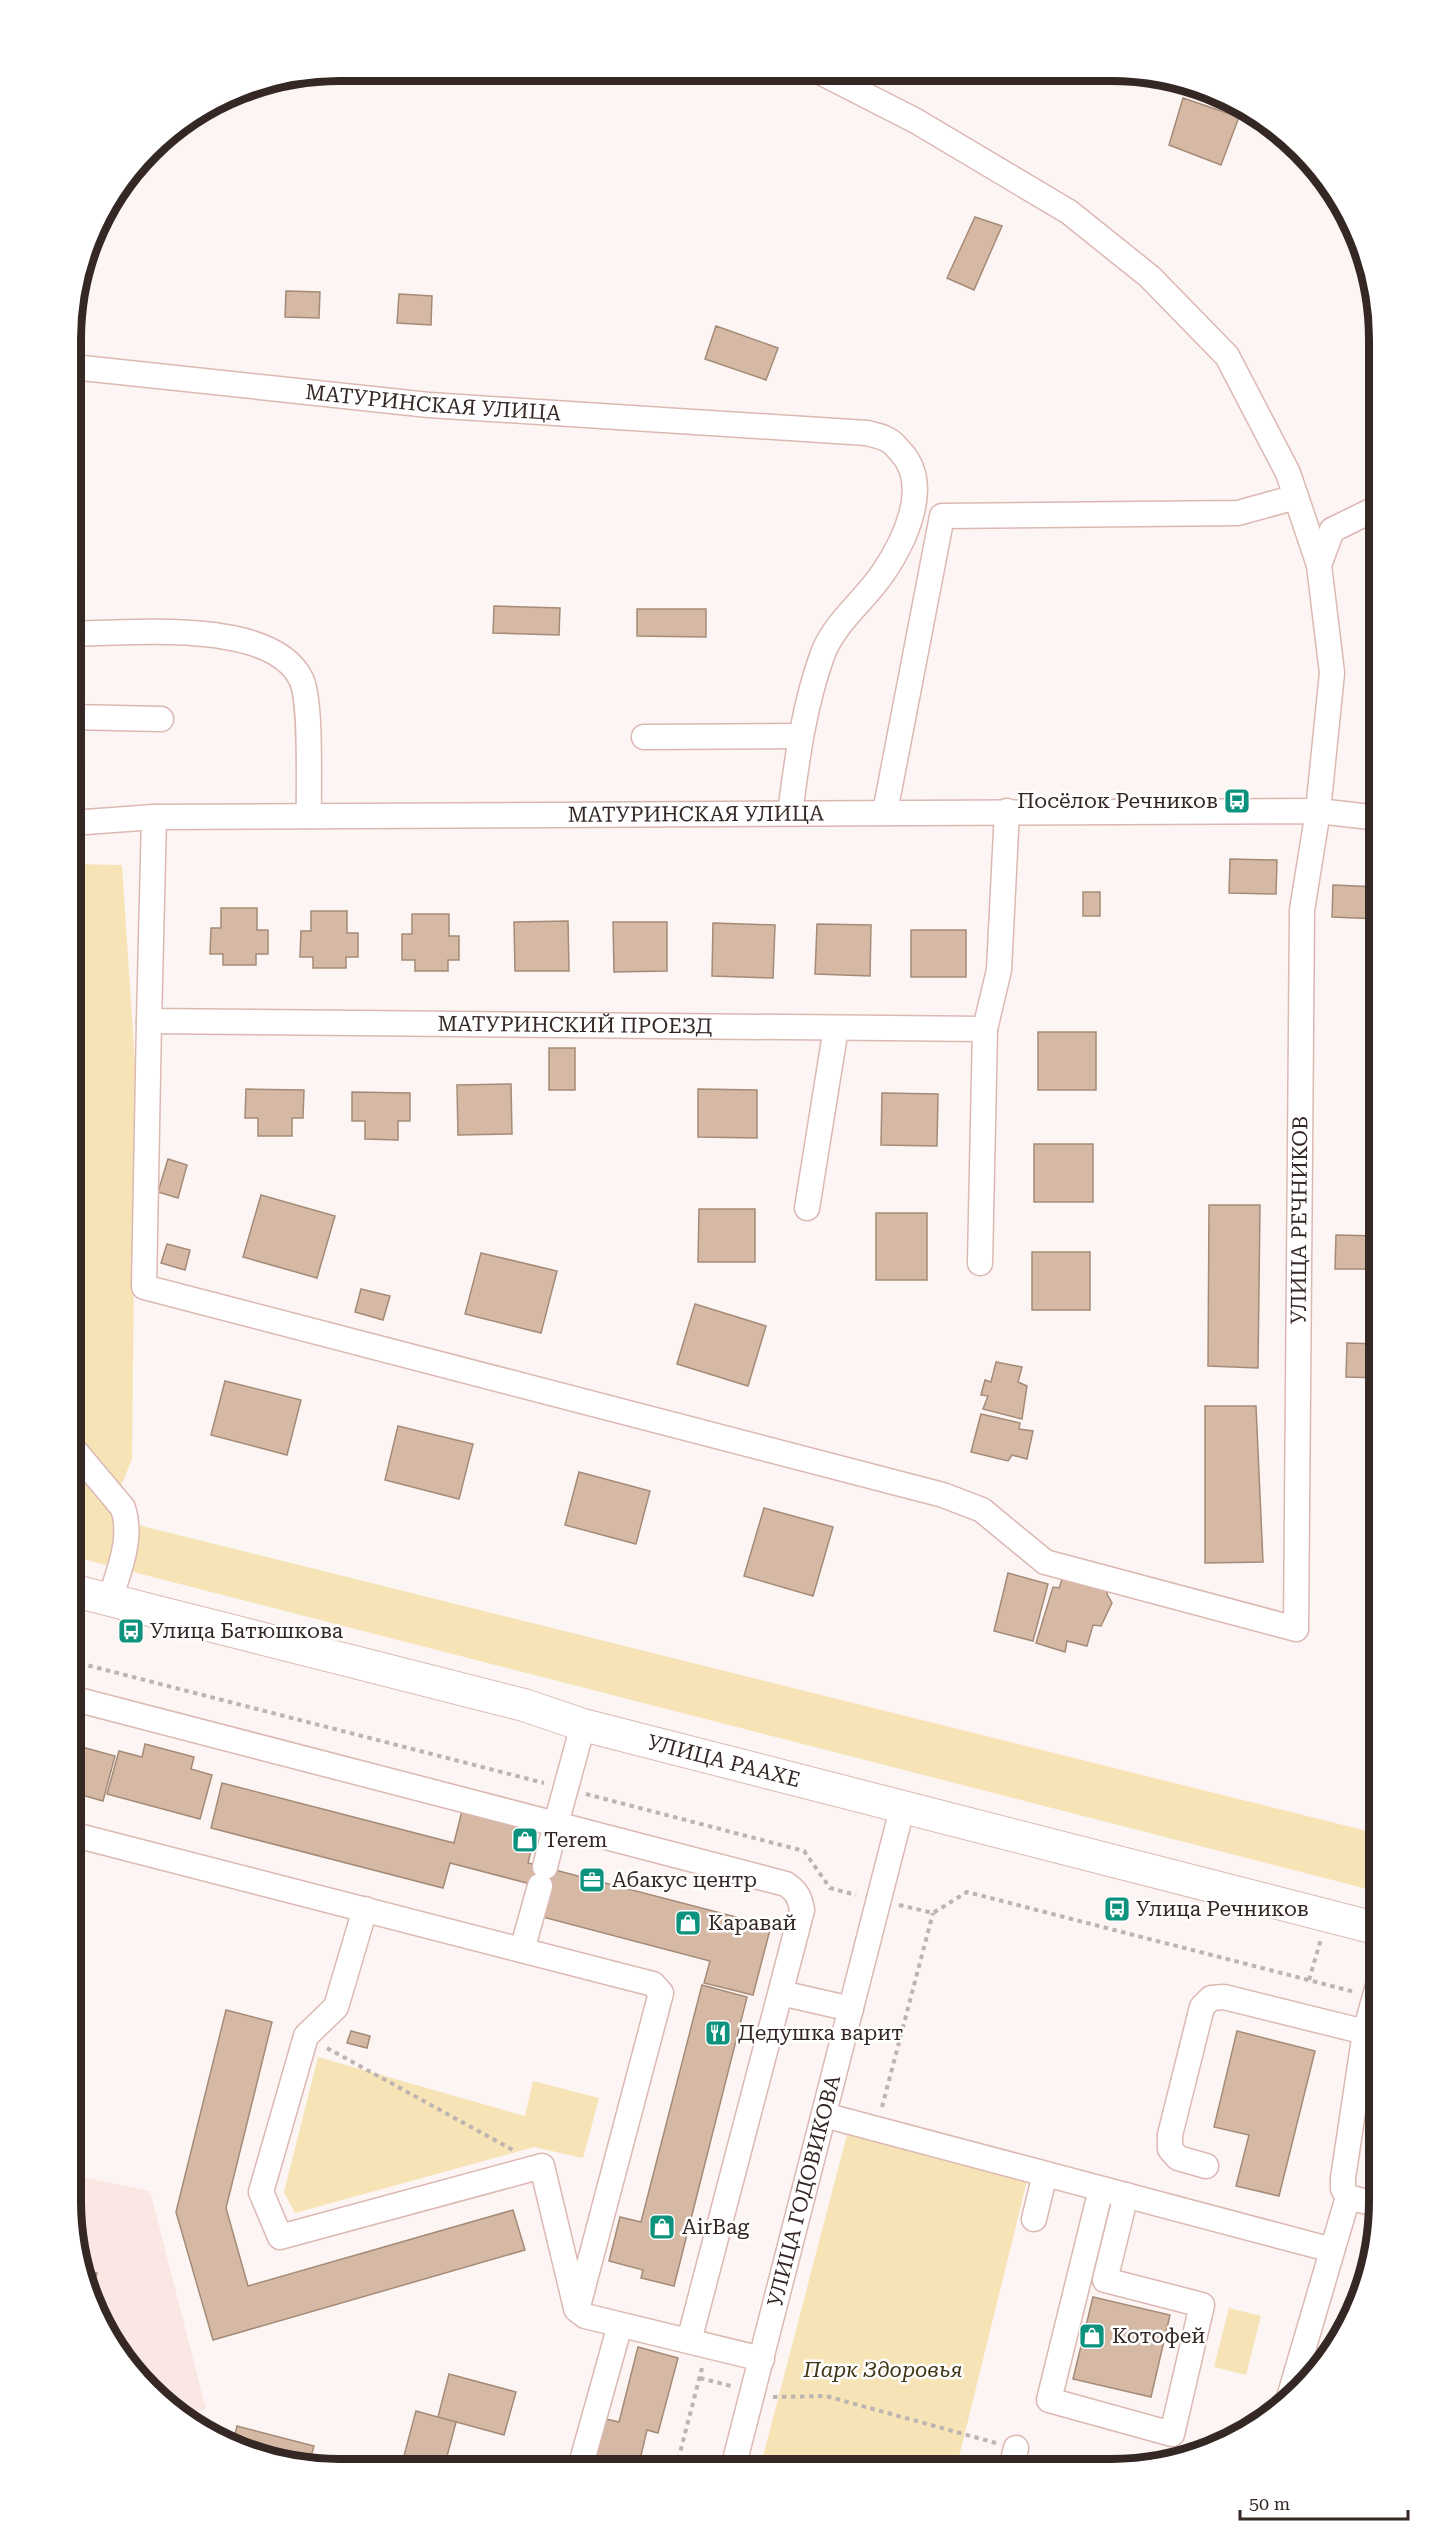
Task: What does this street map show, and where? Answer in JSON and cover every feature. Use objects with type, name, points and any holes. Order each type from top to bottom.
[{"type":"main road","name":"УЛИЦА РААХЕ","points":[[81,1593],[524,1705],[583,1725],[902,1809],[1369,1926]]},
{"type":"street","points":[[836,81],[916,121],[1069,212],[1150,277],[1227,356],[1288,473],[1319,565],[1332,674],[1318,812]]},
{"type":"street","name":"МАТУРИНСКАЯ УЛИЦА","points":[[81,368],[429,405],[867,433],[890,440],[908,459],[914,480],[912,512],[902,542],[882,576],[851,609],[824,652],[800,736],[790,813]]},
{"type":"street","points":[[885,812],[942,516],[1238,513],[1296,497]]},
{"type":"street","points":[[1319,565],[1332,530],[1369,512]]},
{"type":"street","points":[[81,634],[185,633],[249,643],[279,655],[295,669],[306,694],[309,816]]},
{"type":"street","points":[[81,717],[161,719]]},
{"type":"street","points":[[644,737],[800,736]]},
{"type":"street","name":"МАТУРИНСКАЯ УЛИЦА","points":[[81,822],[154,817],[885,812],[1318,812],[1369,817]]},
{"type":"street","points":[[980,1263],[985,1029],[999,970],[1006,812]]},
{"type":"street","name":"УЛИЦА РЕЧНИКОВ","points":[[149,1021],[144,1287],[942,1495],[982,1509],[1045,1562],[1296,1629],[1302,910],[1318,812]]},
{"type":"street","points":[[149,1021],[154,817]]},
{"type":"street","name":"МАТУРИНСКИЙ ПРОЕЗД","points":[[149,1021],[985,1029]]},
{"type":"street","points":[[807,1208],[836,1028]]},
{"type":"street","points":[[81,1458],[123,1508],[127,1519],[128,1538],[110,1600]]},
{"type":"street","points":[[81,1701],[786,1884],[796,1891],[802,1910],[698,2343]]},
{"type":"street","points":[[522,1950],[583,1725]]},
{"type":"street","name":"УЛИЦА ГОДОВИКОВА","points":[[735,2459],[902,1809]]},
{"type":"street","points":[[81,1836],[653,1984],[661,1993],[577,2310]]},
{"type":"street","points":[[365,1909],[336,2007],[306,2036],[261,2192],[280,2238],[542,2166],[577,2310],[585,2316],[762,2359]]},
{"type":"street","points":[[781,1993],[851,2009]]},
{"type":"street","points":[[1206,2166],[1178,2158],[1170,2149],[1170,2135],[1202,2007],[1211,1998],[1224,1997],[1365,2032]]},
{"type":"street","points":[[1369,2018],[1342,2178],[1343,2189],[1348,2197],[1369,2202]]},
{"type":"street","points":[[824,2115],[1332,2250]]},
{"type":"street","points":[[1034,2219],[1045,2174]]},
{"type":"street","points":[[1101,2188],[1049,2400],[1172,2434],[1202,2305],[1105,2280],[1126,2195]]},
{"type":"street","points":[[1293,2385],[1348,2197]]},
{"type":"street","points":[[583,2459],[620,2325]]},
{"type":"path","points":[[81,1664],[804,1851],[830,1888],[933,1913]]},
{"type":"path","points":[[876,2129],[933,1913],[967,1892],[1369,1988]]},
{"type":"path","points":[[306,2036],[542,2166]]},
{"type":"path","points":[[678,2459],[698,2343]]},
{"type":"path","points":[[776,2397],[826,2396],[1013,2459]]},
{"type":"shaded area","points":[[81,2177],[150,2191],[206,2409],[191,2413],[182,2406],[156,2384],[124,2345],[101,2300],[90,2268],[83,2235]]},
{"type":"green space","points":[[81,864],[122,865],[136,1078],[132,1459],[121,1486],[81,1444]]},
{"type":"green space","points":[[81,1477],[118,1520],[1369,1832],[1369,1889],[81,1559]]},
{"type":"green space","points":[[318,2057],[525,2116],[533,2081],[599,2098],[583,2158],[534,2147],[295,2213],[284,2192]]},
{"type":"green space","name":"Парк Здоровья","points":[[850,2123],[1030,2169],[958,2459],[762,2459]]},
{"type":"green space","points":[[1229,2308],[1261,2316],[1246,2375],[1214,2367]]},
{"type":"building","points":[[1183,98],[1239,117],[1221,165],[1169,145]]},
{"type":"building","points":[[975,217],[1002,226],[974,290],[947,278]]},
{"type":"building","points":[[286,291],[320,292],[319,318],[285,317]]},
{"type":"building","points":[[399,294],[432,296],[431,325],[397,323]]},
{"type":"building","points":[[716,326],[778,348],[766,380],[705,359]]},
{"type":"building","points":[[494,606],[560,608],[559,635],[493,633]]},
{"type":"building","points":[[637,609],[706,609],[706,637],[637,636]]},
{"type":"building","points":[[1230,859],[1277,860],[1276,894],[1229,893]]},
{"type":"building","points":[[1333,885],[1369,887],[1369,919],[1332,917]]},
{"type":"building","points":[[1083,892],[1100,892],[1100,916],[1083,916]]},
{"type":"building","points":[[221,908],[257,908],[257,930],[268,930],[268,954],[256,954],[256,965],[223,965],[223,954],[210,954],[211,928],[221,928]]},
{"type":"building","points":[[311,911],[347,911],[347,933],[358,933],[358,957],[346,957],[346,968],[313,968],[313,957],[300,957],[301,931],[311,931]]},
{"type":"building","points":[[412,914],[449,914],[449,936],[459,936],[459,960],[448,960],[448,971],[415,971],[415,960],[402,960],[402,934],[412,934]]},
{"type":"building","points":[[568,921],[569,971],[515,971],[514,922]]},
{"type":"building","points":[[613,922],[667,922],[667,971],[614,972]]},
{"type":"building","points":[[713,923],[775,925],[773,978],[712,976]]},
{"type":"building","points":[[817,924],[871,925],[870,976],[815,974]]},
{"type":"building","points":[[911,930],[966,930],[966,977],[911,977]]},
{"type":"building","points":[[1038,1032],[1096,1032],[1096,1090],[1038,1090]]},
{"type":"building","points":[[549,1048],[575,1048],[575,1090],[549,1090]]},
{"type":"building","points":[[511,1084],[512,1134],[458,1135],[457,1085]]},
{"type":"building","points":[[246,1089],[304,1090],[303,1118],[292,1118],[292,1136],[258,1136],[258,1118],[245,1118]]},
{"type":"building","points":[[698,1089],[757,1090],[757,1138],[698,1137]]},
{"type":"building","points":[[352,1092],[410,1093],[410,1121],[398,1121],[398,1140],[365,1139],[365,1121],[352,1121]]},
{"type":"building","points":[[882,1093],[938,1094],[937,1146],[881,1145]]},
{"type":"building","points":[[1034,1144],[1093,1144],[1093,1202],[1034,1202]]},
{"type":"building","points":[[168,1159],[187,1165],[178,1198],[158,1192]]},
{"type":"building","points":[[261,1195],[335,1216],[317,1278],[243,1257]]},
{"type":"building","points":[[1209,1205],[1260,1205],[1258,1368],[1208,1366]]},
{"type":"building","points":[[699,1209],[755,1209],[755,1262],[698,1262]]},
{"type":"building","points":[[876,1213],[927,1213],[927,1280],[876,1280]]},
{"type":"building","points":[[1336,1235],[1369,1236],[1369,1269],[1335,1269]]},
{"type":"building","points":[[167,1244],[190,1250],[185,1270],[161,1263]]},
{"type":"building","points":[[1032,1252],[1090,1252],[1090,1310],[1032,1310]]},
{"type":"building","points":[[481,1253],[557,1271],[541,1333],[465,1314]]},
{"type":"building","points":[[361,1289],[390,1296],[383,1320],[355,1312]]},
{"type":"building","points":[[695,1304],[766,1326],[748,1386],[677,1364]]},
{"type":"building","points":[[1347,1343],[1369,1344],[1369,1378],[1346,1377]]},
{"type":"building","points":[[996,1362],[1022,1367],[1018,1382],[1027,1386],[1022,1419],[983,1409],[988,1396],[981,1395],[985,1380],[991,1382]]},
{"type":"building","points":[[225,1381],[301,1400],[287,1455],[211,1435]]},
{"type":"building","points":[[1205,1406],[1256,1406],[1263,1562],[1205,1563]]},
{"type":"building","points":[[981,1414],[1020,1423],[1019,1429],[1033,1431],[1027,1459],[1012,1455],[1008,1461],[971,1452]]},
{"type":"building","points":[[398,1426],[473,1444],[459,1499],[385,1480]]},
{"type":"building","points":[[579,1472],[650,1491],[636,1544],[565,1525]]},
{"type":"building","points":[[764,1508],[833,1527],[813,1596],[744,1576]]},
{"type":"building","points":[[1008,1573],[1048,1584],[1033,1641],[994,1631]]},
{"type":"building","points":[[1063,1577],[1109,1587],[1107,1594],[1112,1603],[1101,1626],[1093,1625],[1087,1646],[1067,1641],[1065,1652],[1036,1643],[1053,1587],[1059,1588]]},
{"type":"building","points":[[145,1744],[194,1757],[191,1769],[212,1775],[200,1819],[107,1794],[119,1751],[142,1757]]},
{"type":"building","points":[[81,1747],[115,1756],[103,1801],[81,1795]]},
{"type":"building","points":[[222,1783],[454,1843],[462,1811],[536,1831],[528,1863],[771,1926],[753,1995],[704,1983],[710,1961],[539,1916],[546,1888],[450,1863],[443,1888],[211,1828]]},
{"type":"building","points":[[702,1985],[747,1997],[674,2286],[641,2278],[643,2270],[609,2261],[620,2217],[641,2222]]},
{"type":"building","points":[[226,2010],[272,2022],[226,2208],[248,2286],[513,2210],[525,2250],[213,2340],[176,2212]]},
{"type":"building","points":[[351,2031],[370,2036],[367,2048],[347,2043]]},
{"type":"building","points":[[1237,2031],[1315,2051],[1279,2196],[1236,2186],[1249,2135],[1214,2127]]},
{"type":"building","points":[[91,2271],[97,2273],[94,2282]]},
{"type":"building","points":[[1093,2297],[1170,2315],[1151,2397],[1073,2379]]},
{"type":"building","points":[[638,2347],[678,2358],[658,2433],[647,2430],[640,2459],[595,2459],[606,2419],[619,2422]]},
{"type":"building","points":[[449,2374],[516,2392],[504,2435],[438,2417]]},
{"type":"building","points":[[416,2411],[456,2422],[446,2459],[403,2459]]},
{"type":"building","points":[[237,2426],[314,2446],[311,2457],[305,2457],[272,2450],[235,2436]]},
{"type":"place","name":"Посёлок Речников","points":[[1237,801]]},
{"type":"place","name":"Улица Батюшкова","points":[[131,1631]]},
{"type":"place","name":"Terem","points":[[525,1840]]},
{"type":"place","name":"Абакус центр","points":[[592,1880]]},
{"type":"place","name":"Улица Речников","points":[[1117,1909]]},
{"type":"place","name":"Каравай","points":[[688,1923]]},
{"type":"place","name":"Дедушка варит","points":[[718,2033]]},
{"type":"place","name":"AirBag","points":[[662,2227]]},
{"type":"place","name":"Котофей","points":[[1092,2336]]}]
